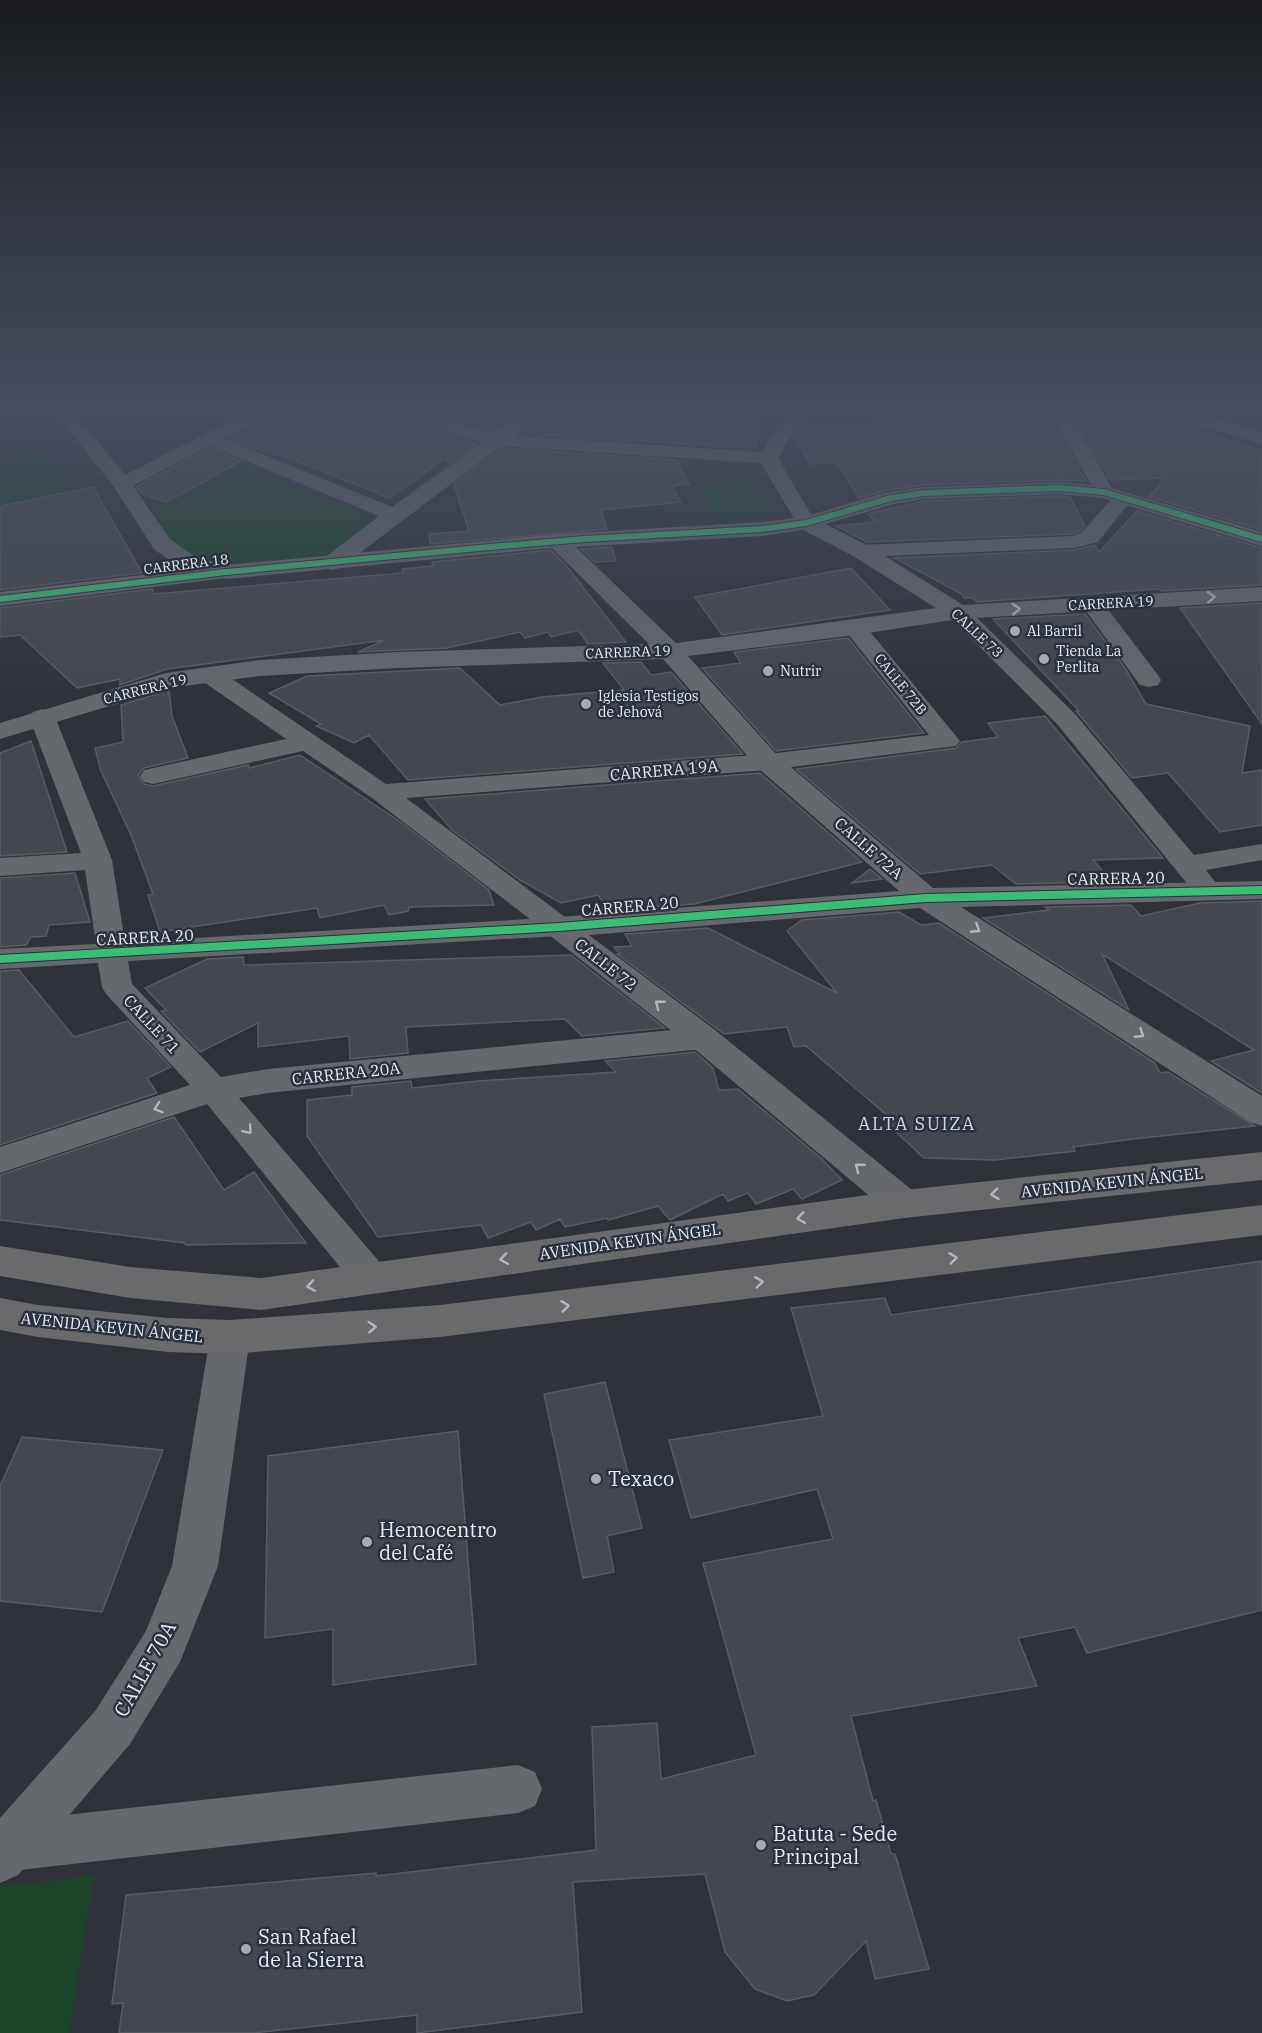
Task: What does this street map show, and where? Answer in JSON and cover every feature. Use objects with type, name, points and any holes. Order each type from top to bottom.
[{"type":"main road","name":"AVENIDA KEVIN ÁNGEL","points":[[0,1261],[69,1276],[178,1290],[261,1294],[904,1204],[1262,1166]]},
{"type":"main road","name":"AVENIDA KEVIN ÁNGEL","points":[[0,1314],[38,1321],[168,1335],[230,1337],[451,1320],[1262,1220]]},
{"type":"street","points":[[134,502],[162,544],[180,558],[226,572]]},
{"type":"street","points":[[364,502],[394,514]]},
{"type":"street","points":[[332,562],[411,502]]},
{"type":"street","points":[[794,502],[806,523]]},
{"type":"street","name":"CARRERA 18","points":[[0,599],[226,572],[557,541],[762,529],[806,523],[878,502]]},
{"type":"street","points":[[861,551],[1074,542],[1090,537],[1109,502]]},
{"type":"street","name":"CARRERA 18","points":[[1136,502],[1262,539]]},
{"type":"street","name":"CALLE 73","points":[[806,523],[861,551],[958,612],[1066,719],[1208,891]]},
{"type":"street","name":"CALLE 72A","points":[[557,541],[670,651],[768,762],[927,898],[1262,1113]]},
{"type":"street","name":"CARRERA 18","points":[[144,583],[180,558]]},
{"type":"street","name":"CARRERA 19","points":[[0,731],[166,681],[260,668],[670,651],[855,628],[958,612],[1262,594]]},
{"type":"street","points":[[1092,604],[1149,680]]},
{"type":"street","name":"CALLE 72B","points":[[855,628],[947,741]]},
{"type":"street","name":"CALLE 72","points":[[210,675],[381,792],[559,927],[703,1038],[904,1204]]},
{"type":"street","name":"CALLE 71","points":[[42,717],[98,860],[114,954],[117,987],[214,1090],[370,1277]]},
{"type":"street","name":"CARRERA 19A","points":[[381,792],[768,762],[947,741]]},
{"type":"street","points":[[153,776],[307,742]]},
{"type":"street","points":[[1187,865],[1262,852]]},
{"type":"street","points":[[0,867],[98,860]]},
{"type":"street","name":"CARRERA 20","points":[[0,959],[559,927],[927,898],[1262,890]]},
{"type":"street","name":"CARRERA 20A","points":[[0,1160],[214,1090],[268,1081],[703,1038]]},
{"type":"street","name":"CALLE 70A","points":[[5,1851],[113,1727],[163,1646],[195,1566],[230,1337]]},
{"type":"street","points":[[5,1851],[518,1789]]},
{"type":"green space","points":[[171,502],[330,502],[374,519],[344,543],[314,559],[279,564],[238,565],[220,564],[193,557],[176,542],[152,512]]},
{"type":"green space","points":[[705,502],[766,502],[773,512],[716,518]]},
{"type":"green space","points":[[94,1875],[69,2033],[0,2033],[0,1887]]},
{"type":"building","points":[[20,502],[101,502],[142,573],[0,590],[0,506]]},
{"type":"building","points":[[460,502],[681,502],[601,510],[607,529],[430,544],[429,534],[469,531]]},
{"type":"building","points":[[920,502],[1073,502],[1085,526],[1072,534],[867,542],[836,526],[875,522],[868,514]]},
{"type":"building","points":[[1166,502],[1262,502],[1262,530]]},
{"type":"building","points":[[1137,511],[1262,548],[1262,585],[1161,591],[1159,589],[977,602],[973,598],[964,598],[962,594],[894,558],[1074,550],[1095,545],[1099,552]]},
{"type":"building","points":[[612,547],[616,561],[595,562],[581,549]]},
{"type":"building","points":[[551,550],[566,565],[626,642],[588,644],[578,630],[551,637],[548,632],[525,638],[520,632],[447,648],[358,652],[385,640],[167,669],[120,685],[120,679],[77,688],[20,635],[0,637],[0,608],[152,589],[154,594],[403,573],[402,569],[433,566],[432,562]]},
{"type":"building","points":[[851,568],[890,610],[722,635],[695,597]]},
{"type":"building","points":[[1262,603],[1262,724],[1180,608]]},
{"type":"building","points":[[1085,614],[1125,668],[1146,704],[1250,726],[1242,773],[1262,770],[1262,825],[1220,832],[1168,773],[1132,778],[1076,711],[1079,711],[993,619]]},
{"type":"building","points":[[848,638],[924,733],[776,751],[702,668],[741,663],[734,652]]},
{"type":"building","points":[[641,662],[651,675],[671,672],[743,754],[408,780],[369,735],[354,743],[316,726],[321,724],[269,693],[307,676],[460,668],[500,705],[541,697],[624,690],[603,663]]},
{"type":"building","points":[[169,690],[172,716],[188,758],[144,768],[138,775],[144,784],[153,786],[248,765],[249,768],[300,755],[402,823],[489,890],[494,905],[409,907],[408,911],[389,915],[384,905],[320,918],[317,908],[160,932],[148,895],[153,894],[131,835],[101,771],[95,748],[123,742],[121,705]]},
{"type":"building","points":[[1045,716],[1163,858],[1093,860],[1112,882],[1016,884],[992,865],[920,874],[796,769],[956,748],[962,742],[998,737],[988,723]]},
{"type":"building","points":[[31,741],[67,852],[0,856],[0,753]]},
{"type":"building","points":[[760,773],[862,862],[694,904],[609,911],[598,895],[561,903],[520,880],[452,830],[425,799]]},
{"type":"building","points":[[870,869],[882,879],[852,883]]},
{"type":"building","points":[[75,873],[90,922],[49,925],[46,936],[31,937],[26,945],[0,947],[0,878]]},
{"type":"building","points":[[1262,901],[1262,1093],[1211,1061],[1254,1050],[1102,954],[1129,1010],[983,918],[1049,910],[1045,907],[1131,905],[1141,916],[1200,903]]},
{"type":"building","points":[[899,912],[921,925],[939,923],[1155,1063],[1160,1073],[1168,1072],[1255,1126],[1133,1139],[1073,1147],[1075,1151],[995,1160],[924,1158],[881,1118],[889,1117],[806,1046],[794,1047],[787,1027],[724,1034],[617,954],[620,954],[614,947],[632,946],[625,934],[708,928],[837,993],[787,931],[802,920]]},
{"type":"building","points":[[571,955],[665,1028],[582,1036],[565,1019],[406,1027],[408,1053],[350,1059],[349,1036],[258,1047],[258,1023],[200,1052],[161,1011],[166,1010],[145,988],[207,959],[243,957],[244,965]]},
{"type":"building","points":[[19,970],[74,1037],[128,1021],[171,1067],[147,1078],[157,1093],[0,1145],[0,971]]},
{"type":"building","points":[[695,1052],[713,1068],[719,1090],[738,1089],[822,1159],[842,1180],[802,1199],[793,1189],[756,1204],[748,1193],[728,1201],[723,1194],[670,1220],[658,1206],[608,1220],[607,1218],[565,1227],[560,1219],[536,1230],[531,1222],[488,1238],[481,1225],[378,1237],[307,1136],[307,1100],[352,1095],[352,1087],[411,1081],[412,1088],[478,1081],[616,1072],[605,1061]]},
{"type":"building","points":[[174,1117],[224,1190],[254,1172],[306,1243],[186,1245],[185,1243],[0,1220],[0,1175]]},
{"type":"building","points":[[1262,1261],[1262,1610],[1087,1653],[1075,1627],[1018,1638],[1037,1686],[851,1716],[873,1801],[876,1800],[891,1854],[895,1854],[929,1969],[875,1979],[866,1941],[814,1995],[787,2001],[755,1989],[725,1952],[705,1874],[573,1882],[582,2012],[417,2033],[417,2015],[253,2033],[119,2033],[123,2003],[112,2004],[126,1895],[376,1873],[376,1876],[596,1850],[592,1727],[657,1723],[661,1779],[756,1755],[703,1563],[833,1539],[817,1489],[691,1518],[669,1440],[823,1416],[791,1308],[885,1298],[891,1315]]},
{"type":"building","name":"Texaco","points":[[605,1382],[642,1528],[607,1536],[614,1572],[583,1578],[544,1394]]},
{"type":"building","name":"Hemocentro del Café","points":[[458,1431],[476,1664],[333,1685],[333,1629],[265,1638],[268,1456]]},
{"type":"building","points":[[22,1437],[163,1450],[102,1612],[0,1601],[0,1486]]},
{"type":"cycle path","points":[[0,599],[226,572],[479,548],[584,539],[762,529],[806,523],[878,502]]},
{"type":"cycle path","points":[[1137,502],[1262,539]]},
{"type":"cycle path","points":[[0,959],[559,927],[926,898],[1262,890]]},
{"type":"place","name":"Al Barril","points":[[1015,631]]},
{"type":"place","name":"Tienda La Perlita","points":[[1044,659]]},
{"type":"place","name":"Nutrir","points":[[768,671]]},
{"type":"place","name":"Iglesia Testigos de Jehová","points":[[586,704]]},
{"type":"place","name":"Texaco","points":[[596,1479]]},
{"type":"place","name":"Hemocentro del Café","points":[[367,1542]]},
{"type":"place","name":"Batuta - Sede Principal","points":[[761,1845]]},
{"type":"place","name":"San Rafael de la Sierra","points":[[246,1949]]},
{"type":"district","name":"ALTA SUIZA","points":[[917,1124]]}]
